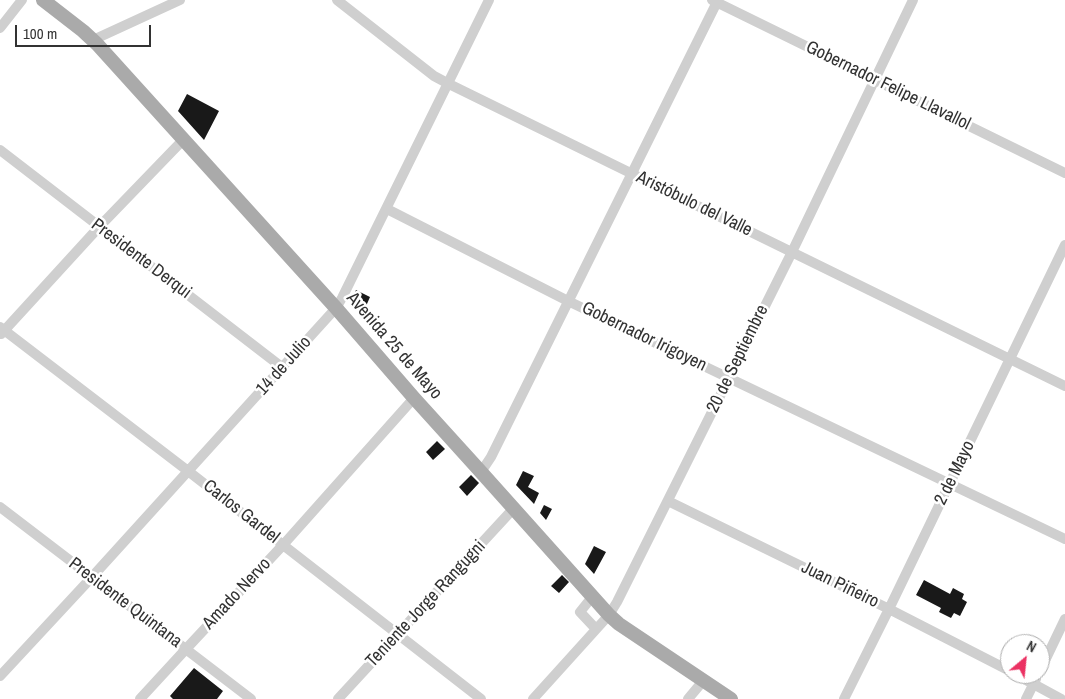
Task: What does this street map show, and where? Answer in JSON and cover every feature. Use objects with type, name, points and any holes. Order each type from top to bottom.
[{"type":"main road","name":"Avenida 25 de Mayo","points":[[50,2],[93,40],[336,308],[414,398],[609,615],[619,624],[731,699]]},
{"type":"street","points":[[0,28],[22,0]]},
{"type":"street","points":[[93,40],[180,0]]},
{"type":"street","name":"Aristóbulo del Valle","points":[[337,0],[434,76],[449,84],[1065,386]]},
{"type":"street","name":"14 de Julio","points":[[0,676],[336,308],[387,209],[489,0]]},
{"type":"street","name":"20 de Septiembre","points":[[533,699],[609,615],[617,602],[792,252],[913,0]]},
{"type":"street","points":[[481,472],[491,457],[715,1]]},
{"type":"street","name":"Gobernador Felipe Llavallol","points":[[715,1],[1065,173]]},
{"type":"street","points":[[1,331],[184,140]]},
{"type":"street","name":"Presidente Derqui","points":[[0,150],[283,368]]},
{"type":"street","name":"Gobernador Irigoyen","points":[[387,209],[568,301],[1065,539]]},
{"type":"street","name":"2 de Mayo","points":[[844,699],[1065,245]]},
{"type":"street","name":"Carlos Gardel","points":[[1,331],[188,471],[481,699]]},
{"type":"street","name":"Amado Nervo","points":[[140,699],[283,545],[414,398]]},
{"type":"street","name":"Juan Piñeiro","points":[[668,501],[889,609],[1000,667]]},
{"type":"street","name":"Presidente Quintana","points":[[0,507],[251,699]]},
{"type":"street","name":"Teniente Jorge Rangugni","points":[[338,699],[514,508]]},
{"type":"street","points":[[592,597],[580,612],[596,629]]},
{"type":"street","points":[[1050,650],[1065,620]]},
{"type":"street","points":[[688,699],[704,681]]},
{"type":"street","points":[[1026,699],[1033,684]]},
{"type":"street","points":[[1045,684],[1061,699]]},
{"type":"building","points":[[187,94],[219,111],[204,140],[178,111]]},
{"type":"building","points":[[356,290],[370,297],[363,313],[352,302]]},
{"type":"building","points":[[437,441],[445,449],[433,460],[426,452]]},
{"type":"building","points":[[523,471],[534,476],[528,487],[539,493],[534,504],[516,485]]},
{"type":"building","points":[[471,475],[479,483],[467,496],[459,487]]},
{"type":"building","points":[[544,505],[552,509],[546,520],[540,513]]},
{"type":"building","points":[[594,546],[606,552],[594,574],[585,564]]},
{"type":"building","points":[[562,575],[569,582],[559,593],[551,586]]},
{"type":"building","points":[[924,580],[950,594],[953,588],[964,594],[962,599],[967,602],[960,616],[954,613],[951,618],[939,612],[941,608],[916,595]]},
{"type":"building","points":[[194,668],[223,691],[217,699],[173,699],[170,696]]}]
